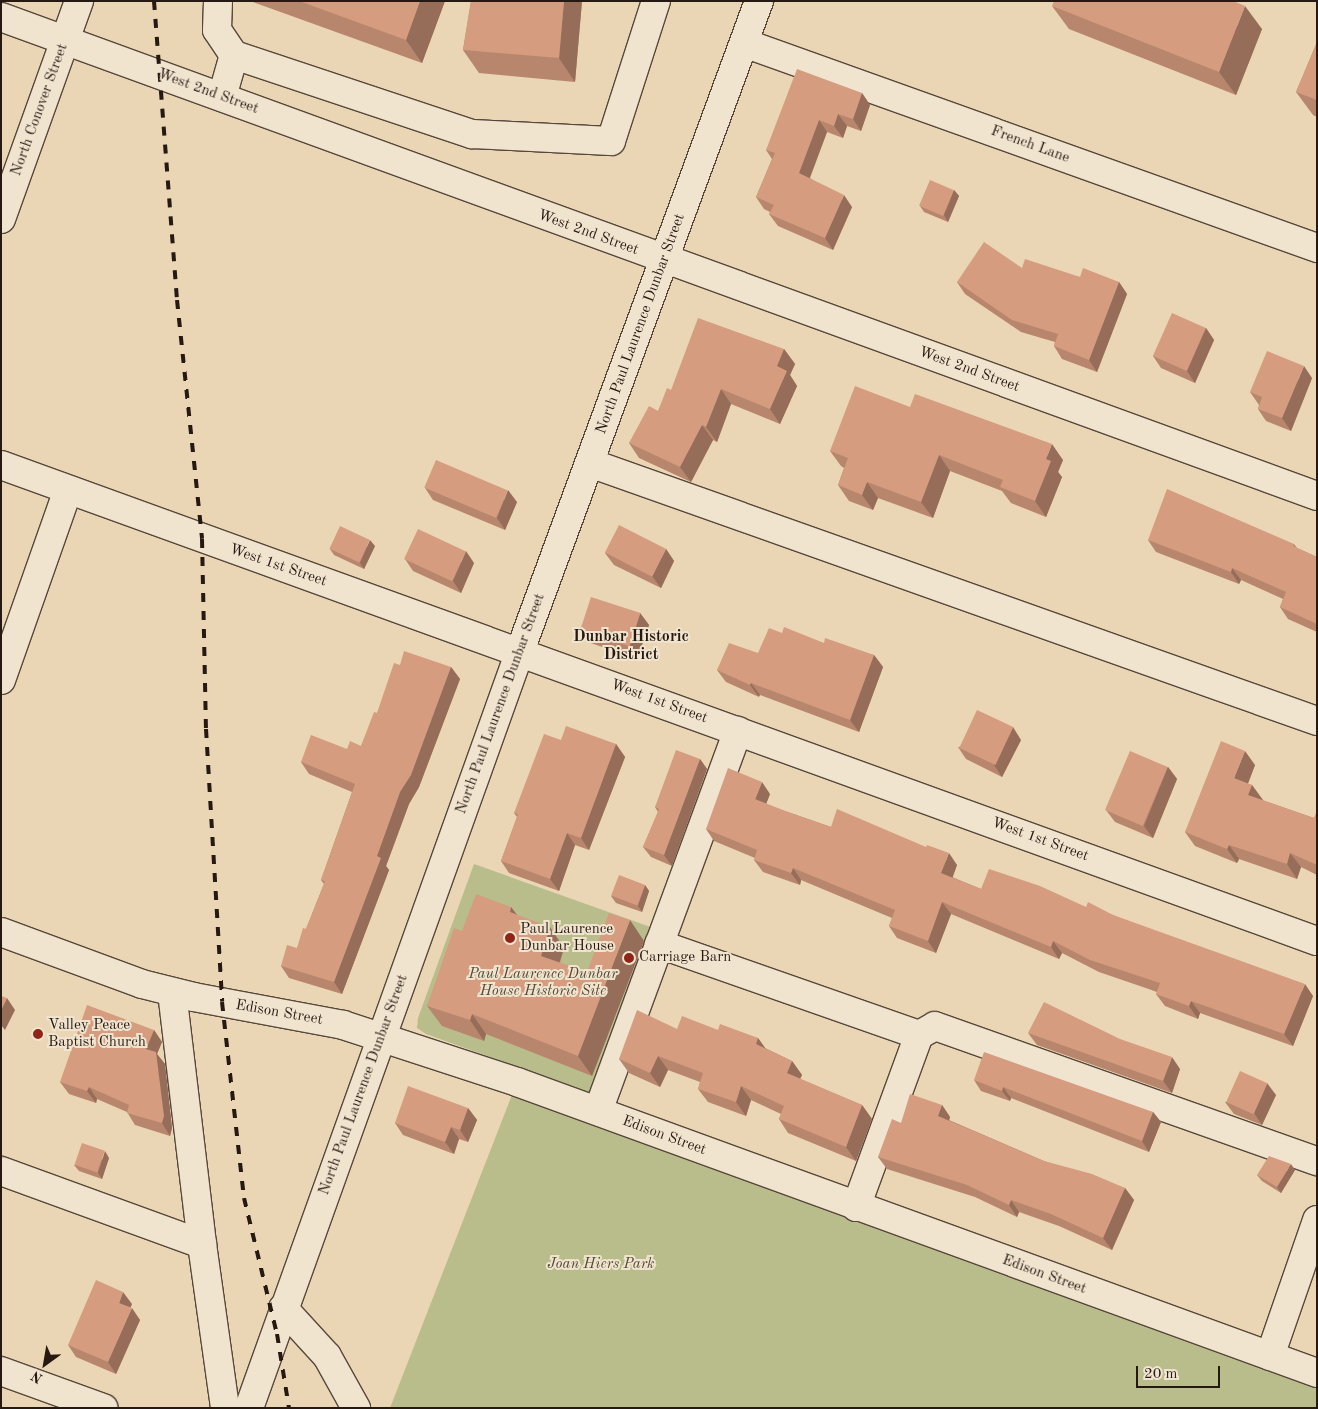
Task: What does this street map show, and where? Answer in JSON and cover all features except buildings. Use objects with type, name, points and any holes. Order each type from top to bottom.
[{"type":"street","name":"North Conover Street","points":[[1,219],[79,1]]},
{"type":"street","points":[[218,1],[217,30],[234,55],[472,134],[611,141],[656,1]]},
{"type":"street","name":"North Paul Laurence Dunbar Street","points":[[249,1408],[277,1334],[283,1308],[520,651],[665,261],[759,1]]},
{"type":"street","name":"West 2nd Street","points":[[1,17],[665,261],[1317,496]]},
{"type":"street","name":"French Lane","points":[[744,43],[1317,248]]},
{"type":"street","points":[[222,97],[234,55]]},
{"type":"street","points":[[590,463],[1317,721]]},
{"type":"street","name":"West 1st Street","points":[[1,465],[520,651],[1317,941]]},
{"type":"street","points":[[1,680],[68,490]]},
{"type":"street","points":[[598,1111],[738,731]]},
{"type":"street","name":"Edison Street","points":[[1,932],[172,992],[344,1024],[598,1111],[856,1207],[1317,1373]]},
{"type":"street","points":[[659,944],[919,1034],[936,1026],[1317,1161]]},
{"type":"street","points":[[172,992],[202,1244],[225,1408]]},
{"type":"street","points":[[856,1207],[919,1034]]},
{"type":"street","points":[[1,1171],[202,1244]]},
{"type":"street","points":[[1270,1356],[1317,1220]]},
{"type":"street","points":[[283,1308],[327,1356],[356,1408]]},
{"type":"street","points":[[1,1371],[104,1408]]},
{"type":"green space","name":"Paul Laurence Dunbar House Historic Site","points":[[474,864],[659,930],[596,1095],[426,1034],[417,1028],[418,1018]]},
{"type":"green space","name":"Joan Hiers Park","points":[[517,1082],[1317,1373],[1317,1408],[390,1408]]},
{"type":"railway","points":[[154,1],[177,300],[202,539],[206,729],[222,1002],[244,1198],[277,1334],[289,1408]]},
{"type":"place","name":"Paul Laurence Dunbar House","points":[[510,938]]},
{"type":"place","name":"Carriage Barn","points":[[629,958]]},
{"type":"place","name":"Valley Peace Baptist Church","points":[[38,1034]]},
{"type":"district","name":"Dunbar Historic District","points":[[631,646]]}]
